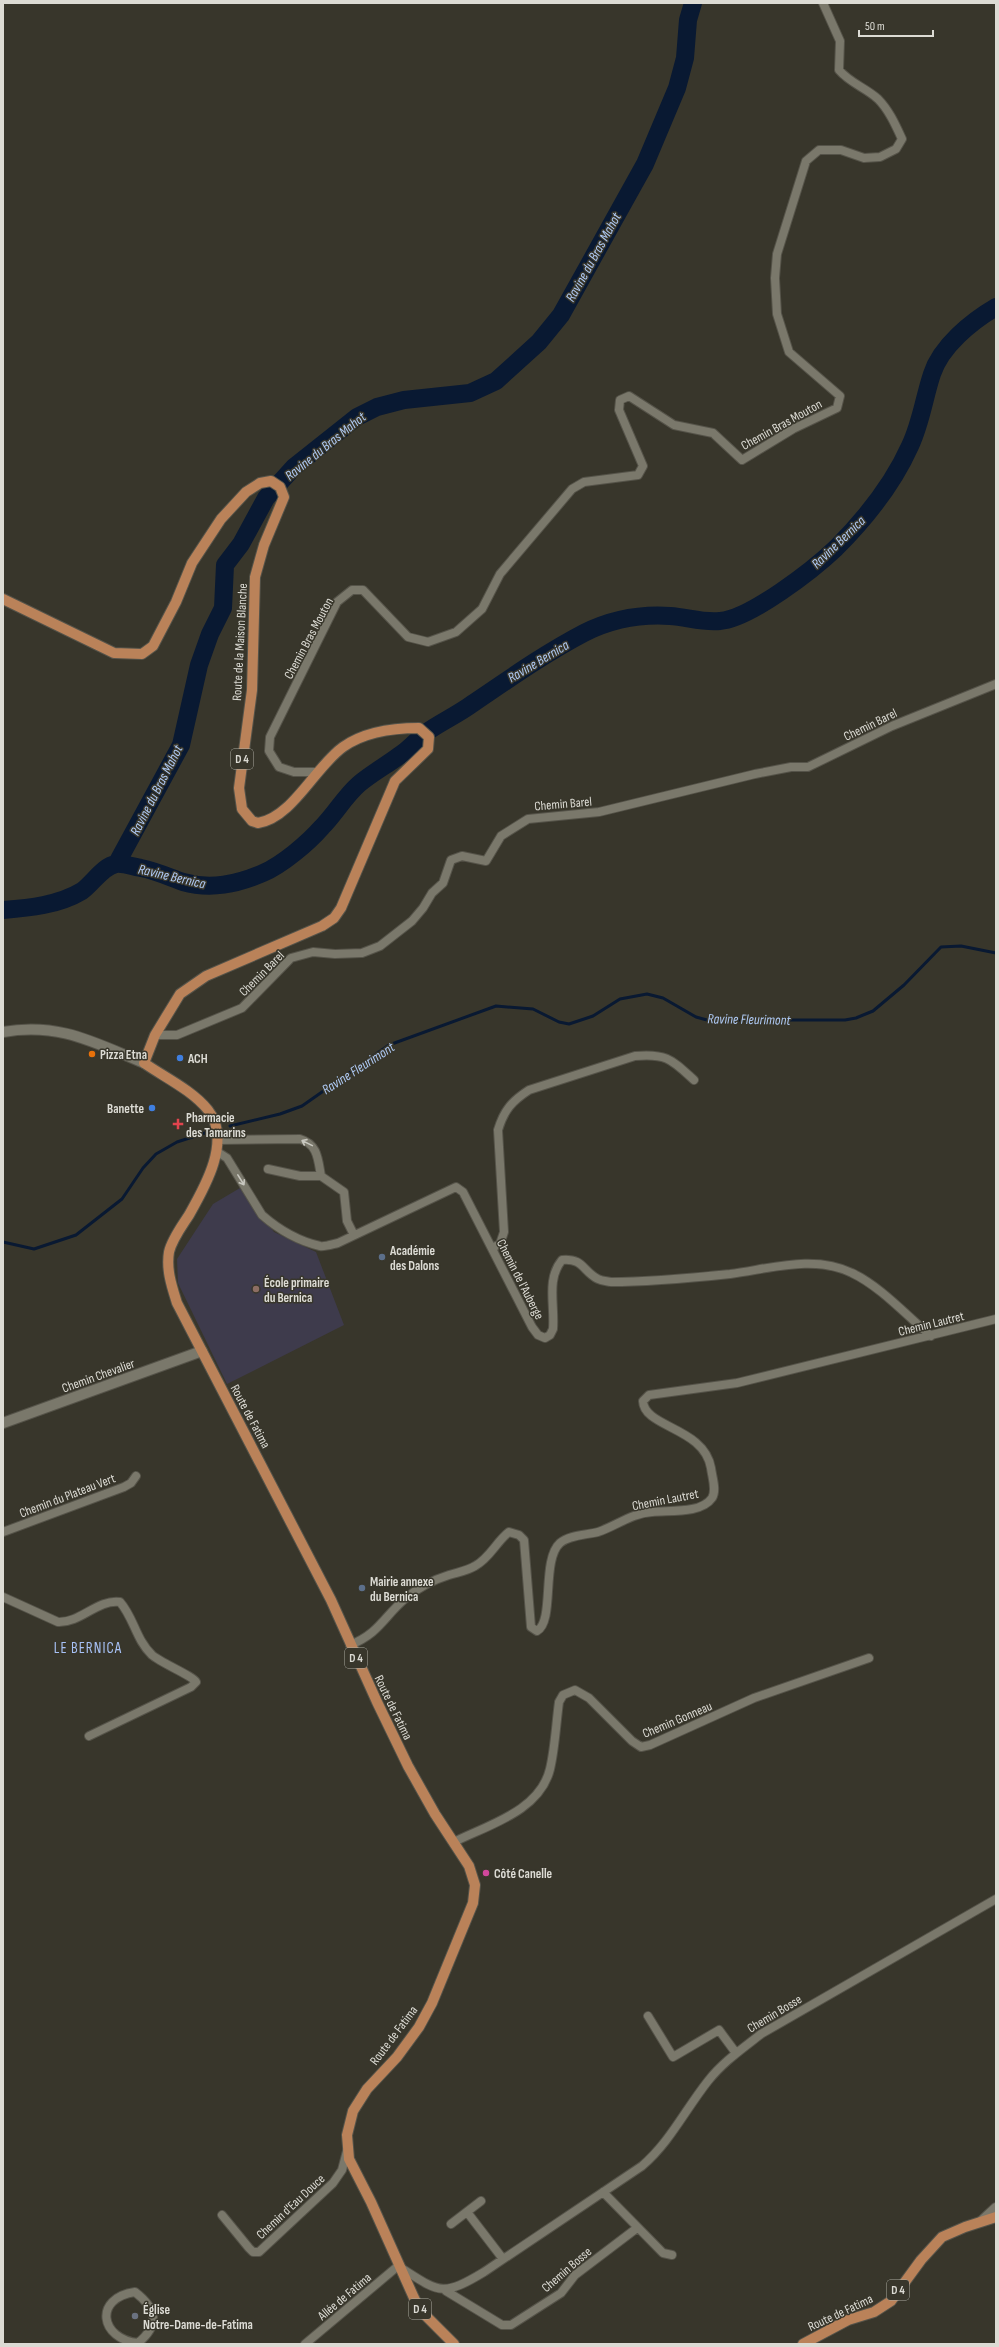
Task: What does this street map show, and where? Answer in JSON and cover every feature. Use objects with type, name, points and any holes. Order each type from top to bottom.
[{"type":"main road","name":"Route de la Maison Blanche","points":[[3,599],[114,653],[142,654],[152,646],[156,640],[201,546],[230,509],[246,492],[260,483],[271,481],[280,487],[284,497],[264,545],[255,577],[252,690],[239,788],[242,810],[246,816],[258,823],[273,818],[294,800],[318,772],[344,746],[357,740],[400,728],[419,728],[429,737],[428,749],[395,781],[341,908],[334,918],[322,926],[206,976],[180,994],[166,1013],[155,1035],[144,1063]]},
{"type":"main road","name":"Route de Fatima","points":[[144,1063],[188,1093],[208,1110],[216,1124],[216,1151],[210,1174],[198,1200],[169,1251],[168,1264],[171,1283],[177,1303],[332,1600],[350,1645],[408,1766],[435,1814],[469,1866],[475,1885],[473,1903],[432,2003],[419,2027],[397,2057],[367,2089],[353,2111],[347,2135],[349,2159],[372,2202],[398,2266],[420,2310],[454,2344]]},
{"type":"main road","name":"Route de Fatima","points":[[803,2344],[848,2320],[874,2312],[891,2301],[937,2242],[948,2235],[982,2221],[996,2218]]},
{"type":"street","name":"Chemin Bras Mouton","points":[[318,772],[294,772],[279,768],[269,751],[270,738],[337,602],[352,590],[363,590],[408,637],[428,642],[456,632],[482,609],[500,574],[572,488],[584,482],[638,475],[643,466],[619,410],[620,400],[629,396],[674,425],[713,433],[742,460],[793,429],[837,408],[840,396],[789,352],[777,314],[775,278],[777,254],[806,160],[819,150],[841,150],[864,158],[880,158],[896,149],[902,139],[895,124],[878,99],[848,79],[839,70],[840,41],[824,7],[824,3]]},
{"type":"street","name":"Chemin Barel","points":[[155,1035],[177,1035],[242,1008],[291,958],[313,952],[335,954],[362,953],[380,946],[412,921],[423,908],[432,893],[443,883],[451,860],[462,856],[486,861],[501,836],[528,819],[599,812],[755,774],[791,767],[808,767],[892,726],[996,684]]},
{"type":"street","points":[[3,1032],[53,1031],[75,1034],[144,1063]]},
{"type":"street","points":[[492,1248],[500,1244],[504,1232],[498,1130],[503,1114],[516,1098],[529,1090],[635,1056],[649,1055],[666,1057],[694,1080]]},
{"type":"street","points":[[217,1140],[300,1140],[309,1142],[313,1146],[321,1176]]},
{"type":"street","name":"Chemin de l'Auberge","points":[[216,1151],[227,1158],[262,1214],[280,1229],[321,1246],[338,1243],[456,1187],[463,1192],[532,1327],[538,1335],[545,1338],[550,1335],[552,1329],[552,1278],[555,1268],[562,1260],[572,1259],[580,1263],[598,1279],[611,1282],[695,1278],[758,1271],[788,1265],[828,1265],[852,1273],[863,1280],[931,1336]]},
{"type":"street","points":[[268,1169],[300,1176],[321,1176],[344,1192],[347,1221],[354,1235]]},
{"type":"street","name":"Chemin Lautret","points":[[350,1645],[365,1639],[376,1630],[405,1599],[428,1583],[474,1567],[486,1559],[500,1539],[509,1532],[519,1535],[524,1540],[531,1627],[537,1631],[541,1629],[545,1621],[548,1579],[555,1551],[559,1543],[568,1538],[600,1531],[632,1516],[649,1512],[688,1509],[704,1505],[713,1497],[714,1489],[710,1462],[700,1445],[650,1416],[644,1407],[644,1401],[649,1395],[737,1383],[996,1319]]},
{"type":"street","name":"Chemin Chevalier","points":[[3,1423],[202,1351]]},
{"type":"street","name":"Chemin du Plateau Vert","points":[[3,1532],[124,1487],[131,1483],[136,1476]]},
{"type":"street","points":[[3,1597],[58,1622],[67,1622],[110,1601],[120,1602],[129,1612],[139,1638],[151,1654],[163,1664],[190,1677],[196,1682],[191,1687],[88,1736]]},
{"type":"street","name":"Chemin Gonneau","points":[[454,1842],[516,1812],[538,1794],[550,1770],[559,1702],[563,1695],[575,1690],[589,1698],[632,1741],[641,1747],[650,1746],[754,1698],[869,1658]]},
{"type":"street","name":"Chemin Bosse","points":[[446,2291],[461,2286],[503,2259],[655,2155],[670,2138],[707,2081],[736,2053],[761,2034],[996,1899]]},
{"type":"street","points":[[648,2016],[673,2057],[720,2030],[736,2053]]},
{"type":"street","name":"Chemin d'Eau Douce","points":[[222,2215],[253,2252],[259,2252],[333,2183],[342,2170],[348,2148]]},
{"type":"street","points":[[603,2192],[663,2253],[672,2255]]},
{"type":"street","points":[[451,2224],[481,2201]]},
{"type":"street","points":[[982,2221],[996,2208]]},
{"type":"street","points":[[467,2212],[503,2259]]},
{"type":"street","name":"Chemin Bosse","points":[[398,2266],[431,2287],[446,2291],[502,2325],[511,2325],[561,2293],[575,2274],[637,2228]]},
{"type":"street","name":"Allée de Fatima","points":[[304,2344],[398,2266]]},
{"type":"street","points":[[135,2292],[146,2300],[154,2314],[152,2328],[138,2344],[127,2342],[115,2336],[109,2326],[106,2313],[110,2303],[121,2294],[135,2292]]},
{"type":"shaded area","name":"École primaire du Bernica","points":[[240,1188],[274,1232],[316,1252],[344,1325],[227,1384],[178,1283],[177,1259],[213,1204]]},
{"type":"waterway","name":"Ravine du Bras Mahot","points":[[117,863],[181,745],[199,665],[210,634],[223,608],[225,565],[241,544],[266,498],[294,467],[357,417],[377,407],[404,400],[470,393],[496,381],[539,342],[561,315],[645,164],[677,88],[685,58],[688,20],[693,3]]},
{"type":"waterway","name":"Ravine Bernica","points":[[3,910],[44,905],[64,900],[82,891],[102,871],[111,865],[116,864],[147,869],[183,882],[204,886],[234,883],[263,873],[278,865],[302,846],[327,822],[349,794],[359,784],[403,753],[424,734],[569,641],[594,628],[615,621],[648,616],[670,616],[707,621],[720,621],[748,612],[764,603],[798,580],[826,557],[847,537],[868,513],[887,487],[910,446],[917,428],[932,374],[942,354],[958,335],[977,319],[996,307]]},
{"type":"waterway","name":"Ravine Fleurimont","points":[[230,1126],[280,1114],[302,1106],[389,1045],[496,1006],[533,1009],[559,1022],[569,1024],[593,1016],[620,999],[647,994],[663,998],[696,1017],[707,1020],[845,1020],[856,1018],[873,1011],[904,985],[941,947],[961,946],[996,953]]},
{"type":"waterway","name":"Ravine Fleurimont","points":[[3,1242],[34,1249],[76,1235],[122,1199],[143,1168],[156,1154],[177,1142],[208,1132]]},
{"type":"place","name":"Pizza Etna","points":[[92,1054]]},
{"type":"place","name":"ACH","points":[[180,1058]]},
{"type":"place","name":"Banette","points":[[152,1108]]},
{"type":"place","name":"Pharmacie des Tamarins","points":[[178,1124]]},
{"type":"place","name":"Académie des Dalons","points":[[382,1257]]},
{"type":"place","name":"École primaire du Bernica","points":[[256,1289]]},
{"type":"place","name":"Mairie annexe du Bernica","points":[[362,1588]]},
{"type":"place","name":"Côté Canelle","points":[[486,1873]]},
{"type":"place","name":"Église Notre-Dame-de-Fatima","points":[[135,2316]]},
{"type":"district","name":"LE BERNICA","points":[[88,1648]]}]
